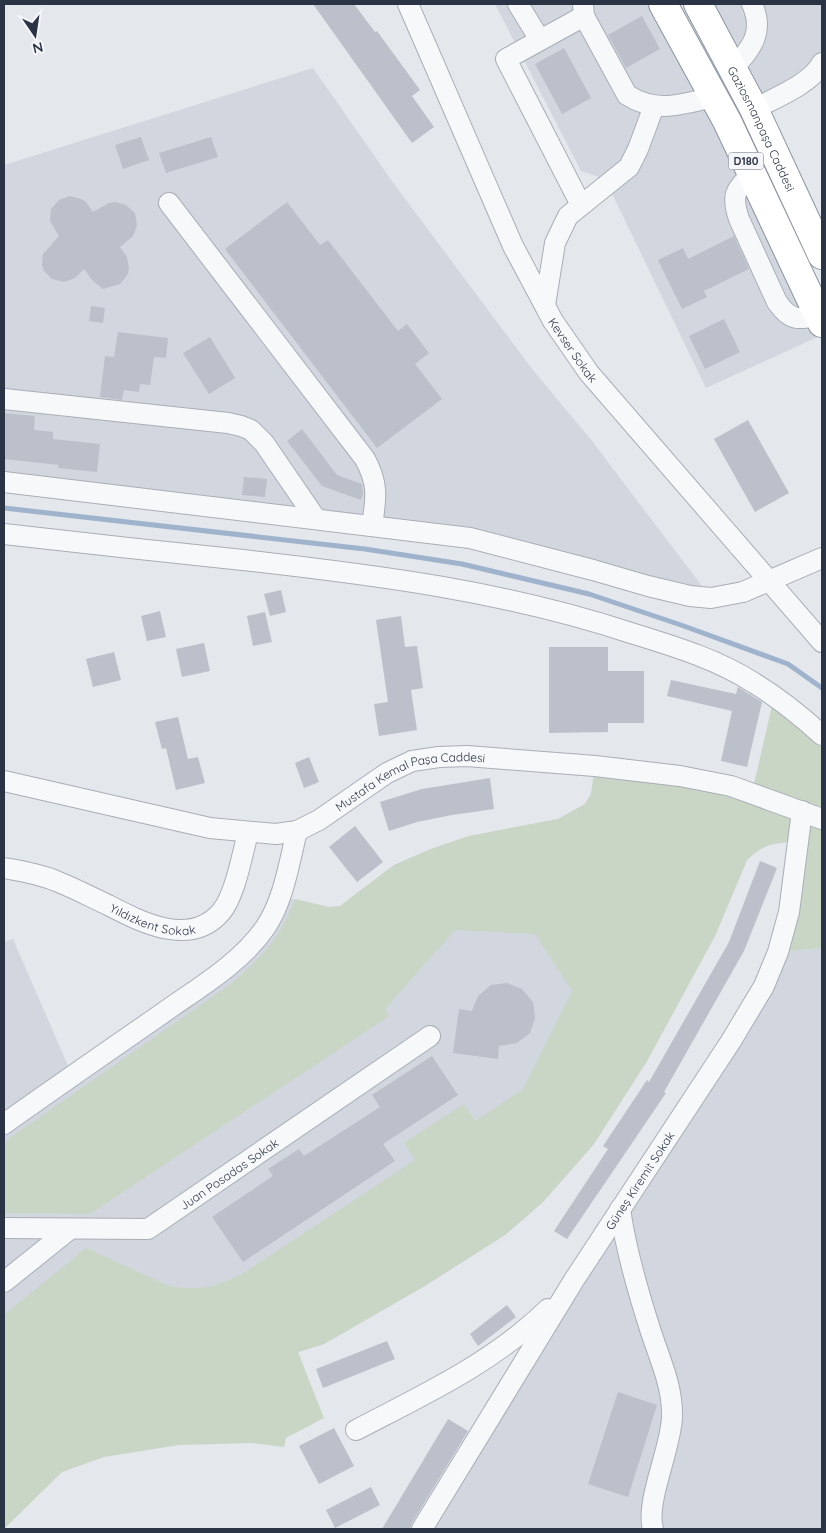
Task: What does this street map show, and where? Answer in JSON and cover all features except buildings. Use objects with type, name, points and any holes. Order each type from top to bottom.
[{"type":"highway","name":"D180","points":[[663,4],[714,97],[821,319]]},
{"type":"highway","name":"Gaziosmanpaşa Caddesi","points":[[698,4],[754,109],[822,255]]},
{"type":"street","name":"Kevser Sokak","points":[[408,4],[513,246],[553,321],[589,373],[822,642]]},
{"type":"street","points":[[518,4],[540,40]]},
{"type":"street","points":[[733,70],[750,49],[756,35],[758,26],[752,4]]},
{"type":"street","points":[[580,206],[506,59],[540,40],[584,10],[627,95],[638,102],[654,106],[671,107],[714,97]]},
{"type":"street","points":[[754,109],[806,81],[818,71],[822,63]]},
{"type":"street","points":[[545,305],[555,244],[568,216],[629,167],[638,149],[654,106]]},
{"type":"street","points":[[169,203],[365,459],[376,489],[372,526]]},
{"type":"street","points":[[4,399],[228,423],[241,426],[251,430],[264,443],[316,519]]},
{"type":"street","points":[[4,482],[470,538],[648,586],[690,596],[711,598],[743,592],[822,558]]},
{"type":"street","points":[[4,534],[362,573],[456,588],[580,616],[672,646],[733,671],[755,683],[802,717],[822,735]]},
{"type":"street","name":"Mustafa Kemal Paşa Caddesi","points":[[4,781],[210,828],[248,833],[276,834],[297,831],[319,820],[387,773],[412,761],[439,757],[467,756],[595,766],[680,776],[731,786],[822,819]]},
{"type":"street","name":"Güneş Kiremit Sokak","points":[[422,1529],[574,1280],[731,1041],[764,986],[778,952],[789,912],[802,811]]},
{"type":"street","points":[[4,1124],[218,974],[256,939],[266,926],[275,908],[283,886],[297,831]]},
{"type":"street","name":"Yıldızkent Sokak","points":[[4,868],[54,880],[160,928],[186,930],[200,927],[210,921],[221,912],[229,900],[248,833]]},
{"type":"street","name":"Juan Posadas Sokak","points":[[4,1228],[148,1229],[430,1036]]},
{"type":"street","points":[[620,1210],[631,1264],[667,1377],[671,1398],[670,1438],[654,1500],[650,1521],[652,1529]]},
{"type":"street","points":[[4,1282],[70,1229]]},
{"type":"street","points":[[356,1430],[448,1383],[488,1358],[529,1327],[574,1280]]},
{"type":"shaded area","points":[[495,4],[663,4],[822,335],[706,388],[605,179],[581,171]]},
{"type":"shaded area","points":[[698,4],[822,4],[822,63],[754,109]]},
{"type":"shaded area","points":[[313,68],[394,184],[532,369],[592,441],[711,598],[470,538],[4,482],[4,165]]},
{"type":"shaded area","points":[[595,766],[798,841],[768,845],[756,850],[747,860],[715,936],[647,1061],[594,1144],[543,1202],[505,1235],[423,1287],[324,1344],[4,1448],[4,942],[13,939],[72,1075],[218,974],[280,896],[329,907],[340,906],[394,865],[431,849],[469,836],[558,819],[585,804],[591,794]]},
{"type":"shaded area","points":[[822,948],[822,1529],[422,1529],[778,952]]},
{"type":"green space","points":[[774,697],[822,735],[822,948],[778,952],[798,841],[776,843],[759,850],[747,860],[715,936],[647,1061],[594,1144],[543,1202],[505,1235],[423,1287],[324,1344],[298,1352],[324,1418],[286,1438],[284,1447],[253,1443],[179,1445],[104,1457],[62,1472],[4,1529],[4,1315],[86,1248],[169,1286],[181,1288],[201,1288],[219,1284],[248,1270],[415,1160],[404,1143],[464,1104],[475,1121],[523,1089],[572,991],[535,934],[455,930],[385,1009],[389,1016],[90,1214],[4,1213],[4,1142],[228,986],[268,948],[289,914],[295,899],[329,907],[340,906],[394,865],[431,849],[469,836],[558,819],[585,804],[591,794],[595,766],[752,793]]},
{"type":"waterway","points":[[4,508],[365,549],[462,564],[589,594],[681,625],[788,664],[822,688]]}]
